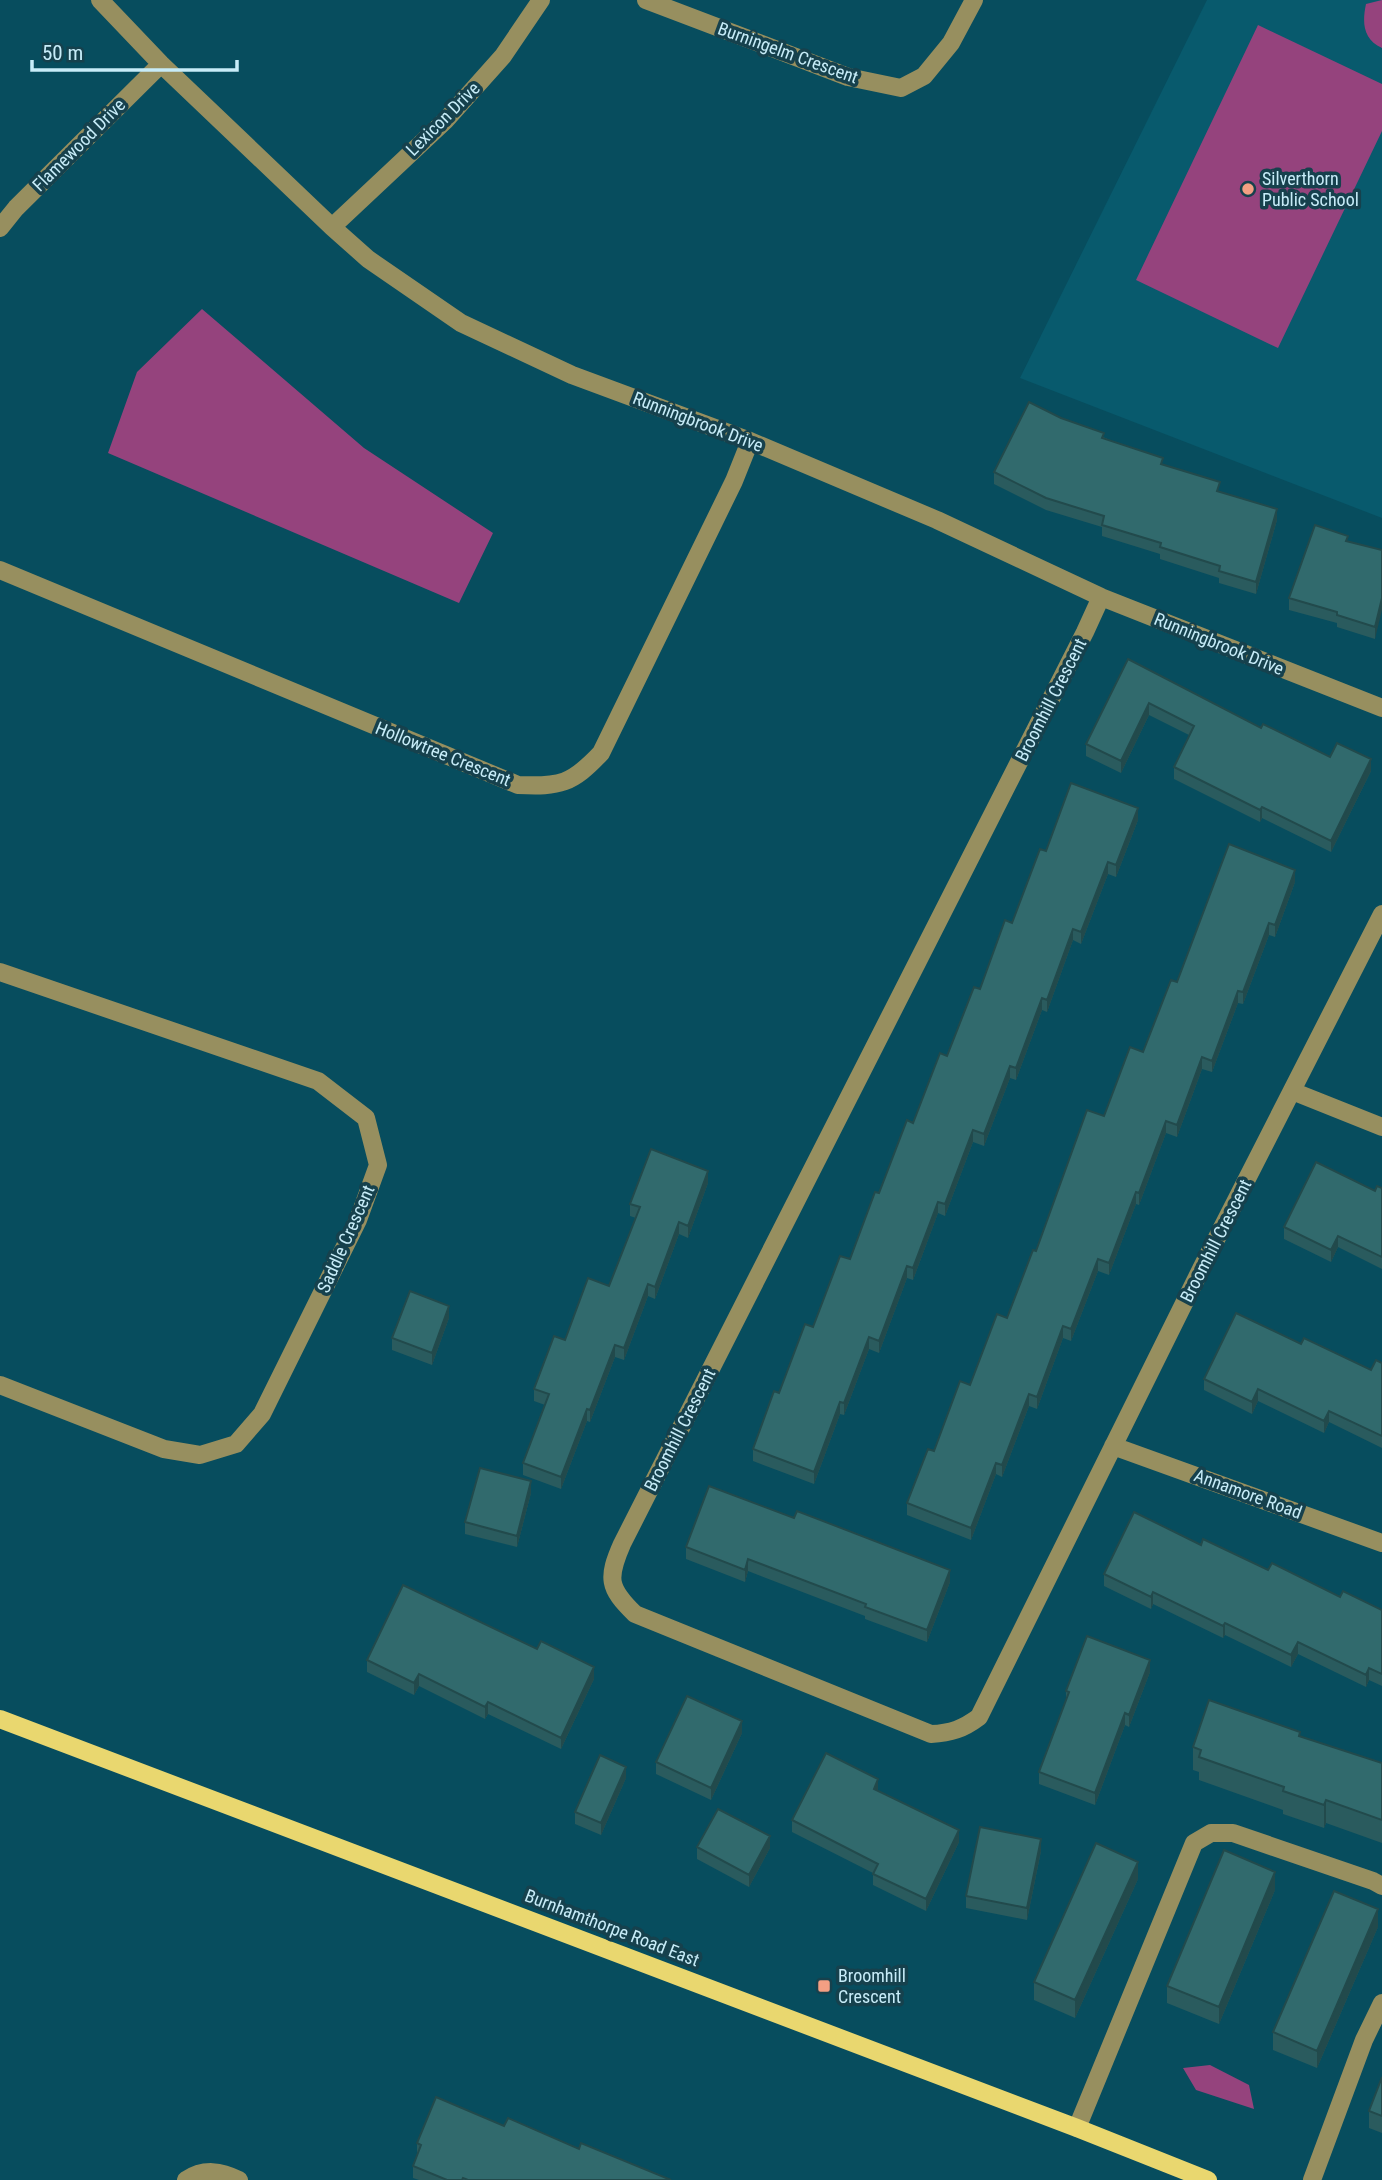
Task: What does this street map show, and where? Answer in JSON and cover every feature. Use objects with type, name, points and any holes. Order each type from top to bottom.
[{"type":"main road","name":"Burnhamthorpe Road East","points":[[0,1719],[1208,2180]]},
{"type":"street","name":"Runningbrook Drive","points":[[100,0],[161,64],[332,227],[368,258],[461,323],[572,375],[750,441],[937,520],[1101,597],[1382,708]]},
{"type":"street","name":"Lexicon Drive","points":[[332,227],[445,121],[503,56],[541,0]]},
{"type":"street","name":"Burningelm Crescent","points":[[646,0],[848,77],[901,88],[924,76],[951,43],[974,0]]},
{"type":"street","name":"Flamewood Drive","points":[[0,228],[16,208],[161,64]]},
{"type":"street","name":"Hollowtree Crescent","points":[[0,570],[517,785],[549,786],[581,775],[601,752],[734,481],[750,441]]},
{"type":"street","name":"Broomhill Crescent","points":[[1101,597],[1067,669],[622,1544],[612,1567],[611,1585],[635,1614],[931,1734],[950,1734],[979,1717],[1382,914]]},
{"type":"street","name":"Saddle Crescent","points":[[0,972],[318,1081],[366,1118],[378,1165],[358,1220],[262,1414],[236,1444],[200,1455],[164,1449],[0,1385]]},
{"type":"street","points":[[1292,1091],[1382,1127]]},
{"type":"street","name":"Annamore Road","points":[[1113,1446],[1382,1543]]},
{"type":"street","points":[[1077,2128],[1194,1843],[1211,1833],[1233,1833],[1382,1886]]},
{"type":"street","points":[[1312,2180],[1364,2040],[1382,2003]]},
{"type":"street","points":[[186,2180],[196,2174],[220,2171],[239,2180]]},
{"type":"shaded area","name":"Silverthorn Public School","points":[[1207,0],[1382,0],[1382,518],[1020,378]]},
{"type":"shaded area","points":[[1382,0],[1382,48],[1371,40],[1365,30],[1364,18],[1366,4]]},
{"type":"shaded area","points":[[1258,25],[1382,84],[1382,131],[1278,348],[1136,280]]},
{"type":"shaded area","points":[[202,309],[364,448],[493,533],[459,603],[108,453],[137,372]]},
{"type":"shaded area","points":[[1210,2065],[1249,2085],[1254,2109],[1196,2090],[1183,2068]]},
{"type":"building","points":[[1029,402],[1061,418],[1104,433],[1102,438],[1163,458],[1161,464],[1220,482],[1217,491],[1277,509],[1256,582],[1219,571],[1220,566],[1160,547],[1161,543],[1102,525],[1104,516],[1046,498],[994,472]]},
{"type":"building","points":[[1315,525],[1348,536],[1346,541],[1382,550],[1382,598],[1375,627],[1289,598]]},
{"type":"building","points":[[1128,659],[1261,728],[1263,724],[1330,757],[1337,743],[1371,759],[1331,841],[1262,807],[1260,810],[1174,767],[1194,726],[1149,703],[1121,761],[1086,744]]},
{"type":"building","points":[[1071,783],[1138,808],[1116,865],[1108,862],[1081,932],[1073,929],[1047,1000],[1042,998],[1016,1068],[1010,1066],[984,1134],[973,1130],[945,1204],[938,1202],[913,1268],[907,1266],[879,1341],[869,1337],[844,1403],[840,1402],[814,1472],[753,1449],[774,1391],[779,1393],[805,1324],[813,1327],[840,1256],[850,1259],[875,1192],[879,1193],[907,1120],[913,1123],[940,1053],[947,1056],[974,987],[980,989],[1005,920],[1012,923],[1040,849],[1046,851]]},
{"type":"building","points":[[1229,844],[1295,870],[1275,925],[1269,923],[1243,992],[1238,991],[1212,1061],[1202,1057],[1177,1125],[1166,1121],[1109,1263],[1098,1259],[1071,1329],[1063,1326],[1037,1397],[1029,1394],[1002,1465],[996,1463],[971,1528],[907,1503],[928,1449],[934,1451],[960,1381],[970,1385],[997,1314],[1007,1318],[1033,1250],[1036,1251],[1087,1110],[1104,1116],[1130,1047],[1143,1052],[1171,980],[1177,982]]},
{"type":"building","points":[[651,1149],[708,1171],[688,1226],[679,1222],[655,1287],[648,1284],[624,1348],[615,1345],[561,1477],[523,1463],[549,1394],[534,1389],[554,1336],[565,1340],[588,1278],[609,1286],[640,1207],[630,1204]]},
{"type":"building","points":[[1316,1162],[1375,1191],[1377,1186],[1382,1188],[1382,1257],[1338,1236],[1331,1250],[1284,1227]]},
{"type":"building","points":[[410,1291],[449,1306],[432,1353],[392,1338]]},
{"type":"building","points":[[1236,1313],[1301,1344],[1304,1338],[1371,1370],[1376,1360],[1382,1363],[1382,1436],[1329,1411],[1324,1421],[1258,1389],[1252,1402],[1204,1379]]},
{"type":"building","points":[[480,1468],[531,1481],[517,1536],[465,1522]]},
{"type":"building","points":[[709,1486],[794,1518],[797,1511],[950,1570],[927,1630],[748,1559],[745,1570],[686,1547]]},
{"type":"building","points":[[1134,1512],[1201,1545],[1203,1539],[1268,1570],[1272,1563],[1340,1597],[1343,1591],[1382,1610],[1382,1674],[1369,1668],[1366,1675],[1298,1642],[1291,1655],[1225,1623],[1223,1626],[1153,1592],[1151,1597],[1104,1574]]},
{"type":"building","points":[[403,1585],[537,1649],[541,1641],[594,1667],[561,1738],[488,1702],[485,1707],[419,1674],[414,1683],[367,1660]]},
{"type":"building","points":[[1087,1636],[1150,1660],[1129,1715],[1125,1713],[1095,1793],[1039,1772]]},
{"type":"building","points":[[687,1696],[742,1721],[711,1788],[656,1762]]},
{"type":"building","points":[[1209,1700],[1300,1732],[1299,1736],[1382,1763],[1382,1820],[1326,1800],[1324,1805],[1283,1791],[1284,1787],[1199,1757],[1201,1750],[1193,1747]]},
{"type":"building","points":[[826,1753],[878,1779],[874,1789],[959,1830],[926,1899],[873,1874],[878,1864],[792,1820]]},
{"type":"building","points":[[600,1755],[626,1767],[601,1823],[575,1812]]},
{"type":"building","points":[[718,1809],[770,1836],[749,1875],[697,1847]]},
{"type":"building","points":[[980,1827],[1041,1839],[1027,1908],[966,1896]]},
{"type":"building","points":[[1096,1843],[1138,1862],[1075,2000],[1034,1982]]},
{"type":"building","points":[[1224,1850],[1275,1872],[1219,2007],[1167,1986]]},
{"type":"building","points":[[1334,1891],[1378,1909],[1317,2051],[1273,2032]]},
{"type":"building","points":[[1382,2077],[1382,2116],[1369,2111]]},
{"type":"building","points":[[436,2097],[504,2126],[508,2118],[579,2149],[581,2143],[671,2180],[447,2180],[413,2166],[421,2145],[417,2143]]},
{"type":"place","name":"Silverthorn Public School","points":[[1248,189]]},
{"type":"place","name":"Broomhill Crescent","points":[[824,1986]]}]
